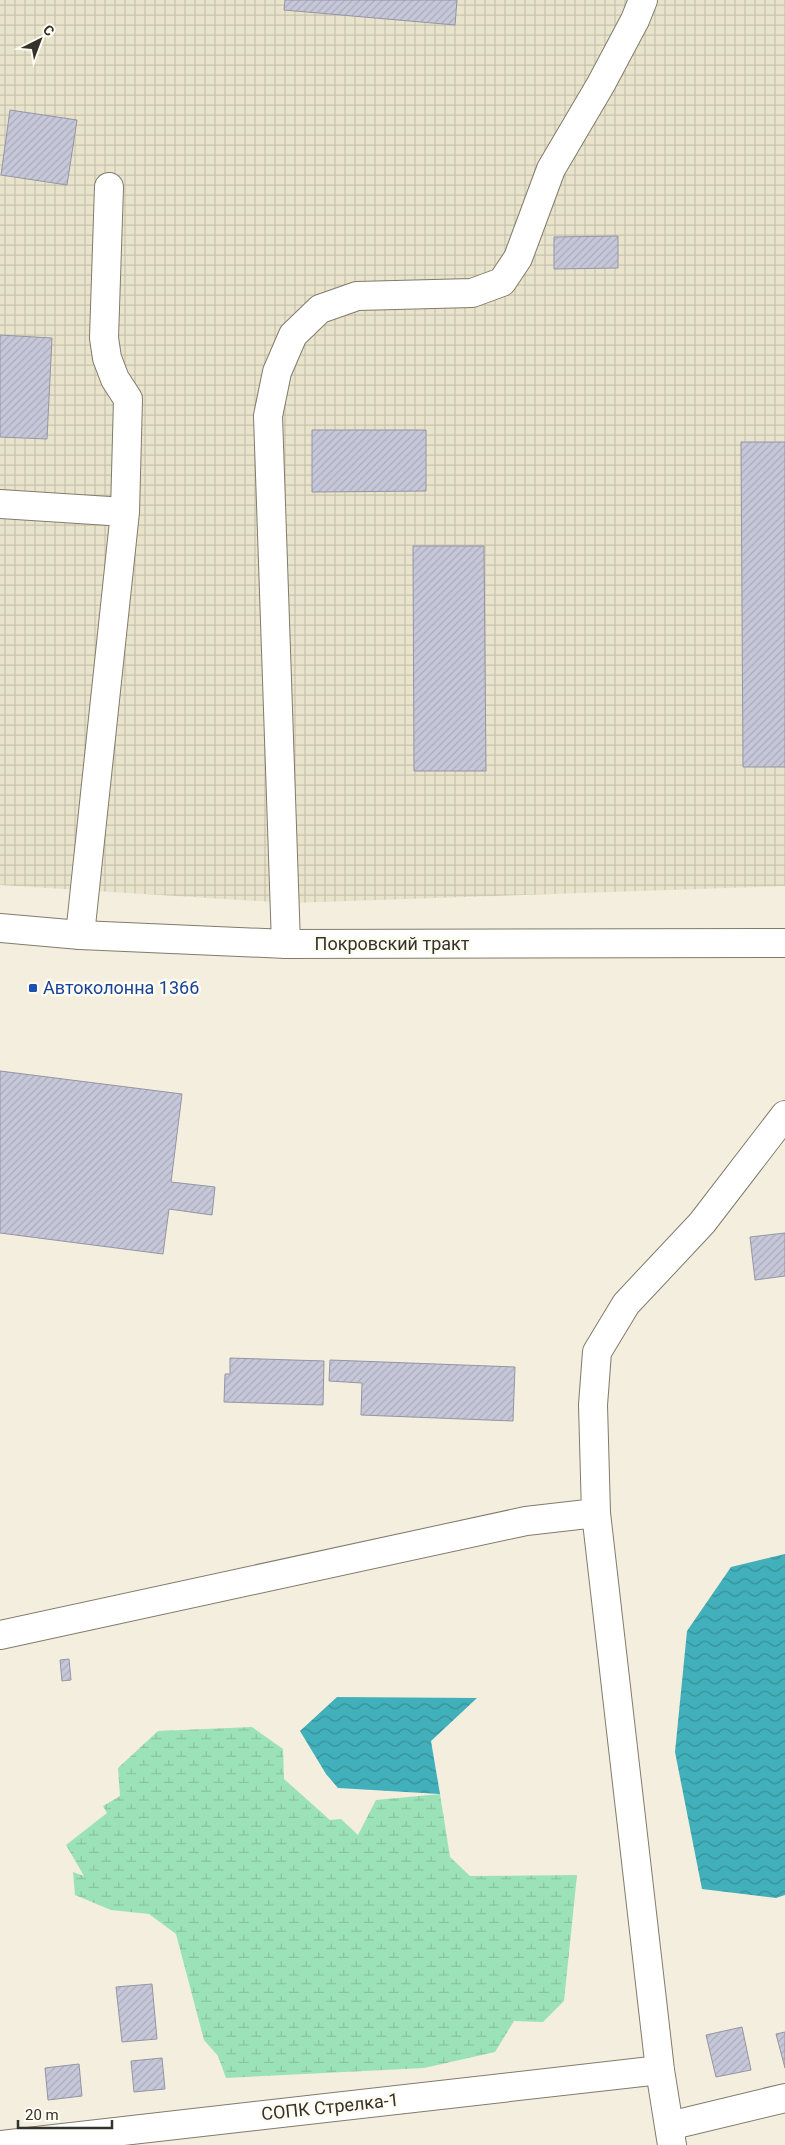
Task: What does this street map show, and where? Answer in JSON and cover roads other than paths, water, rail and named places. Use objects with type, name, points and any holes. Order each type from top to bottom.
[{"type":"street","points":[[286,944],[268,416],[277,372],[293,335],[320,309],[356,296],[472,293],[502,282],[518,258],[551,169],[601,84],[635,20],[643,0]]},
{"type":"street","points":[[80,935],[125,512],[128,399],[115,379],[107,358],[104,338],[109,187]]},
{"type":"street","points":[[0,504],[125,512]]},
{"type":"street","name":"Покровский тракт","points":[[0,928],[80,935],[286,944],[785,943]]},
{"type":"street","points":[[785,1115],[702,1222],[626,1304],[597,1352],[593,1405],[596,1513],[660,2070],[670,2136],[785,2098]]},
{"type":"street","points":[[0,1635],[526,1521],[596,1513]]},
{"type":"street","name":"СОПК Стрелка-1","points":[[0,2144],[660,2070]]},
{"type":"water","points":[[785,1554],[785,1895],[776,1898],[702,1889],[675,1752],[687,1631],[731,1567]]},
{"type":"water","points":[[337,1697],[477,1698],[431,1741],[440,1794],[338,1788],[326,1774],[300,1731]]},
{"type":"place","name":"Автоколонна 1366","points":[[33,988]]}]
